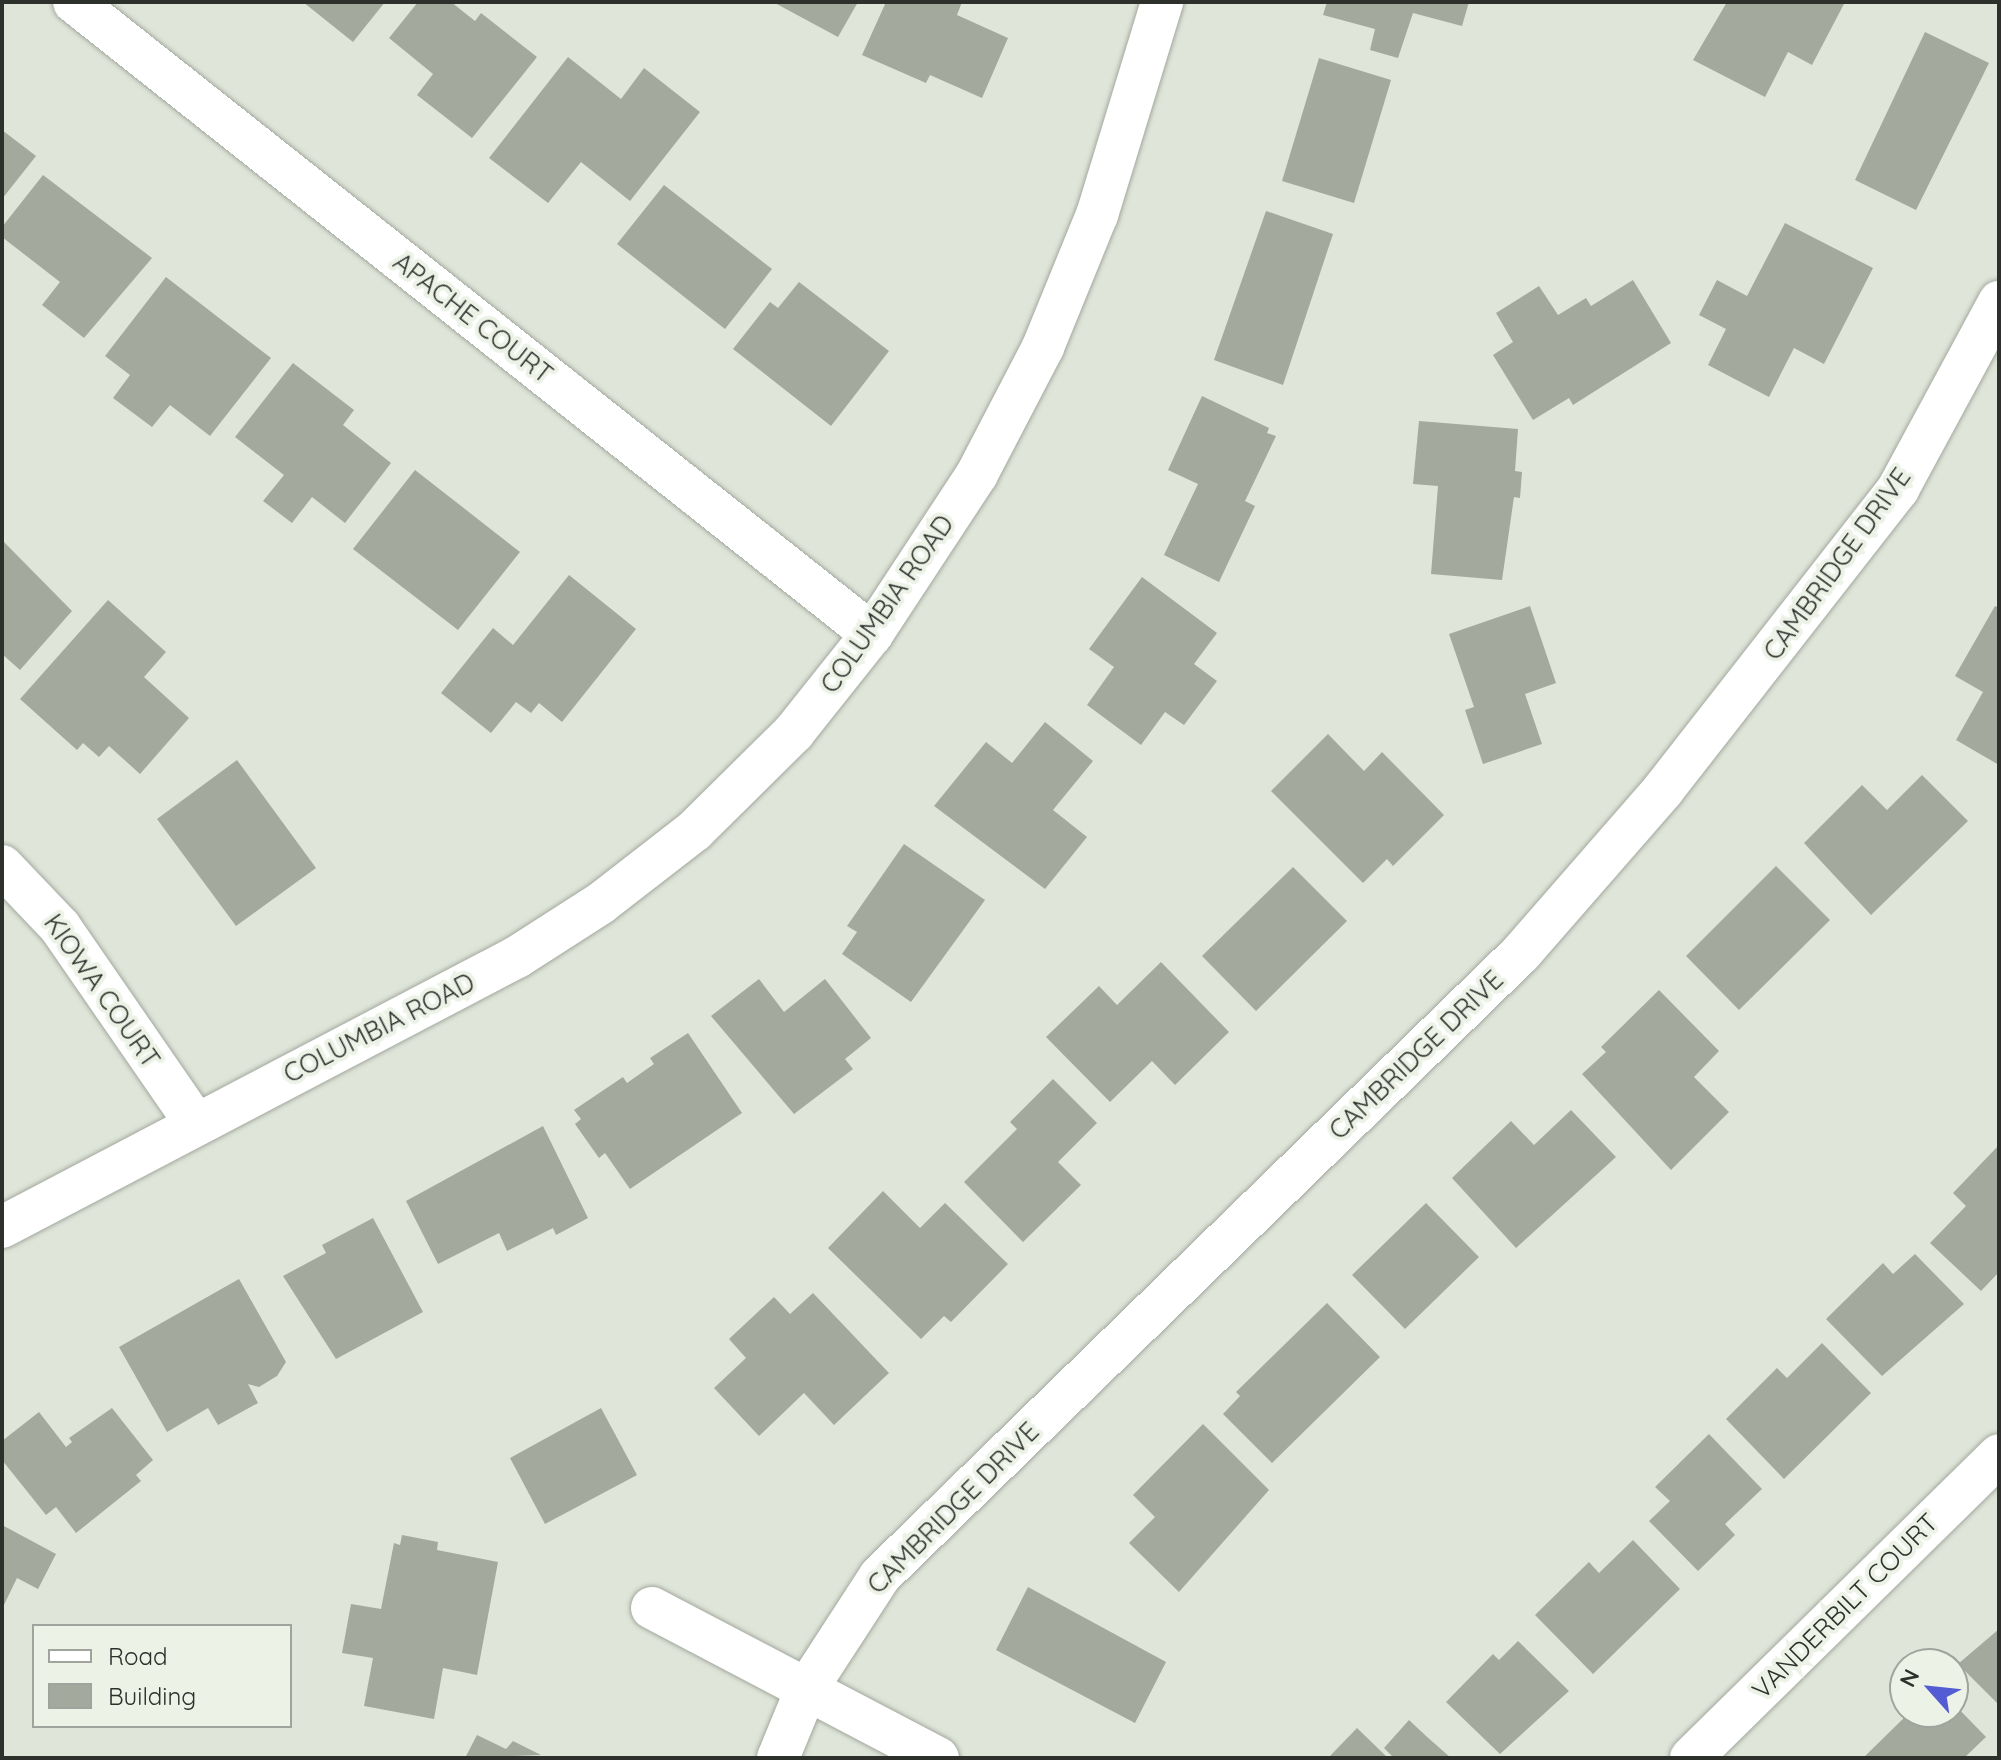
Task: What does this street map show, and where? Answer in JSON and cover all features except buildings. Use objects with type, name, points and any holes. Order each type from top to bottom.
[{"type":"street","name":"APACHE COURT","points":[[74,2],[872,634]]},
{"type":"street","name":"COLUMBIA ROAD","points":[[2,1227],[195,1123],[517,957],[601,903],[706,819],[794,732],[872,634],[977,474],[1043,347],[1097,215],[1162,2]]},
{"type":"street","name":"CAMBRIDGE DRIVE","points":[[778,1758],[806,1690],[880,1576],[1521,953],[1663,790],[1898,489],[1999,302]]},
{"type":"street","name":"KIOWA COURT","points":[[2,866],[60,927],[195,1123]]},
{"type":"street","name":"VANDERBILT COURT","points":[[1691,1758],[1999,1455]]},
{"type":"street","points":[[652,1608],[938,1758]]}]
